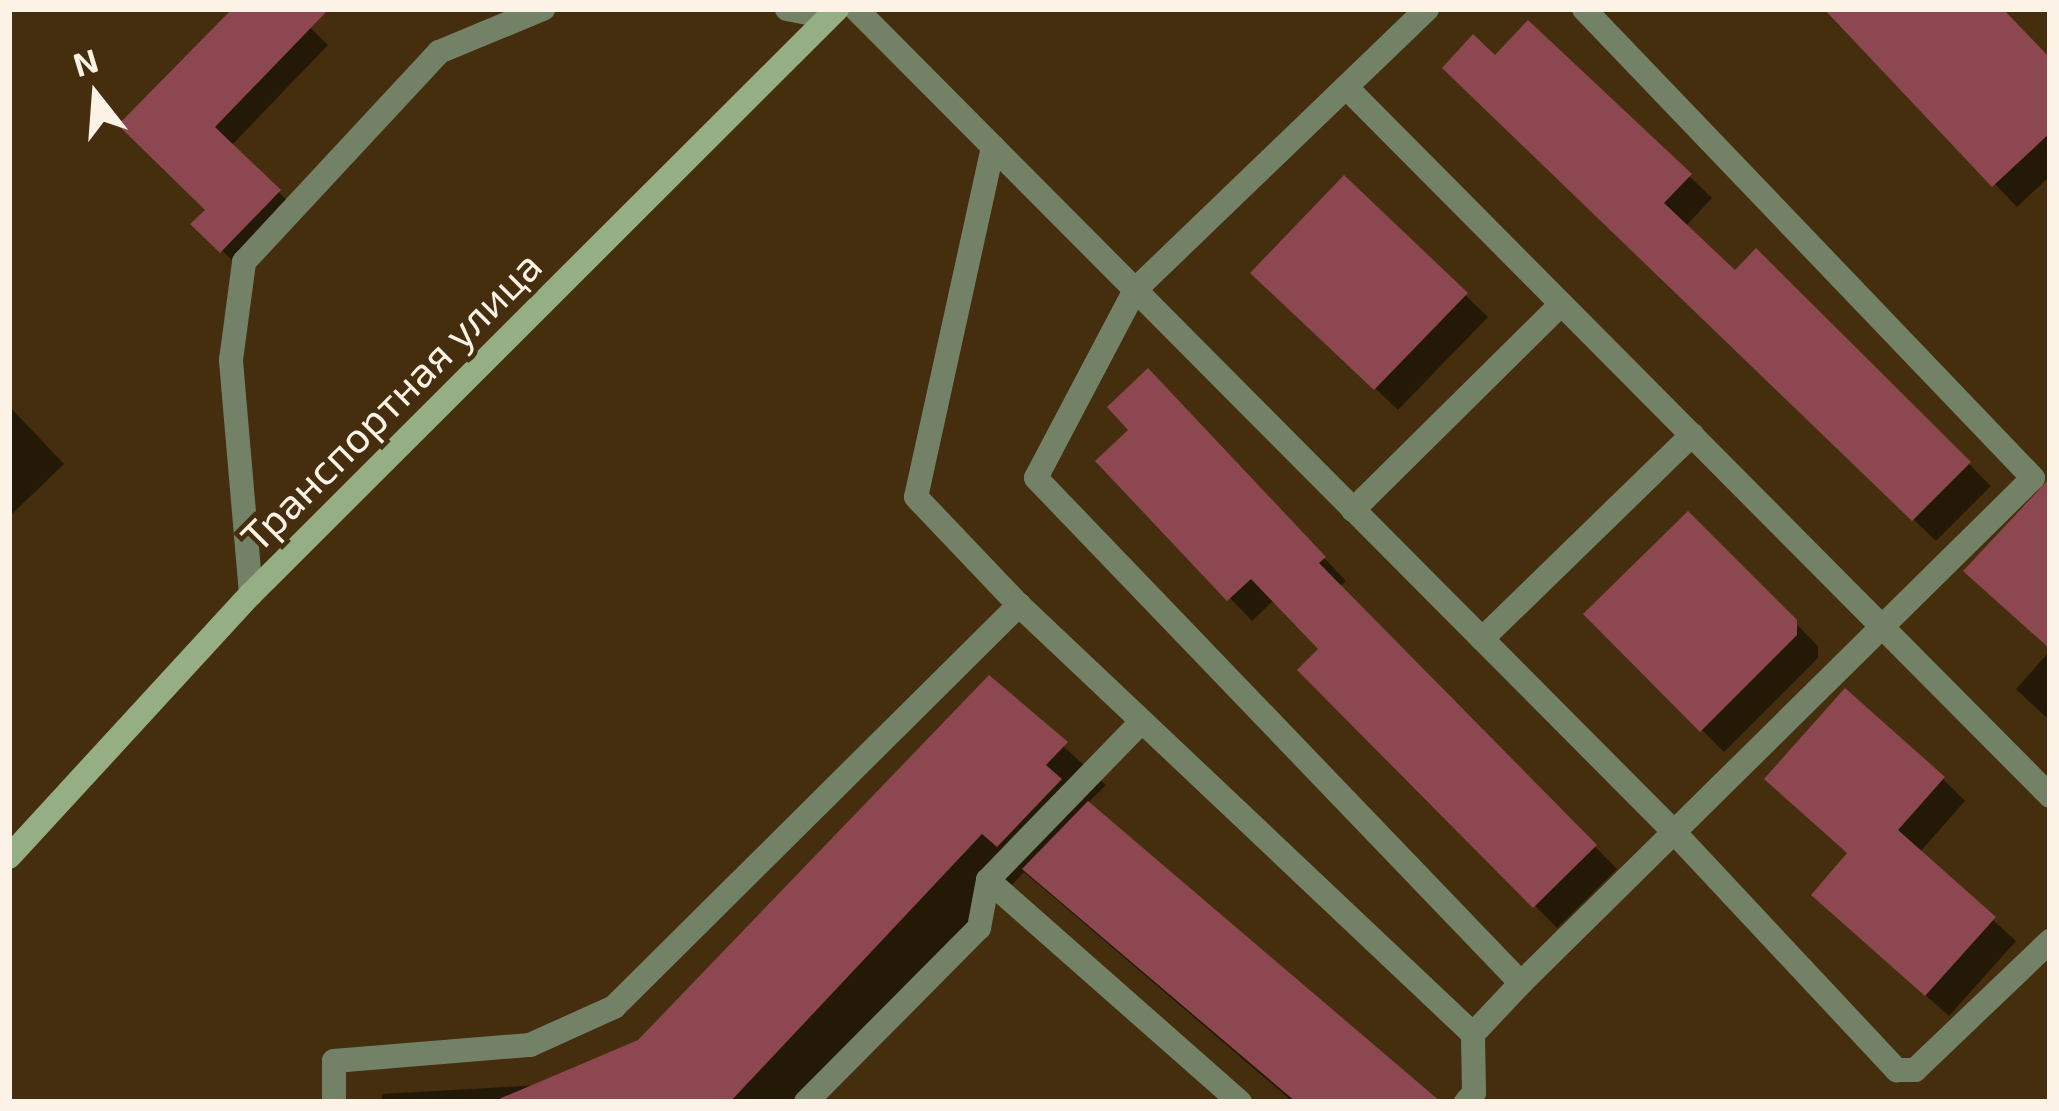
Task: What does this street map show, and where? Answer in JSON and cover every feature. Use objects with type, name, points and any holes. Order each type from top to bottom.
[{"type":"main road","name":"Транспортная улица","points":[[9,857],[251,594],[832,13]]},
{"type":"lane","points":[[251,594],[231,360],[244,262],[439,52],[543,9]]},
{"type":"lane","points":[[787,9],[832,13]]},
{"type":"lane","points":[[856,9],[1673,831],[1897,1070],[1915,1070],[2050,941]]},
{"type":"lane","points":[[1427,9],[1135,290],[1036,478],[1521,983]]},
{"type":"lane","points":[[1466,1102],[1474,1093],[1473,1034],[2033,478],[1584,9]]},
{"type":"lane","points":[[1346,87],[2050,796]]},
{"type":"lane","points":[[993,147],[916,497],[1018,605],[1473,1034]]},
{"type":"lane","points":[[1354,510],[1561,304]]},
{"type":"lane","points":[[1482,639],[1691,435]]},
{"type":"lane","points":[[334,1102],[334,1061],[530,1045],[614,1006],[1018,605]]},
{"type":"lane","points":[[806,1102],[980,928],[988,880],[1142,721]]},
{"type":"lane","points":[[988,880],[1240,1102]]},
{"type":"building","points":[[232,9],[329,9],[215,127],[281,190],[220,253],[190,224],[205,210],[118,125]]},
{"type":"building","points":[[1824,9],[2003,9],[2050,58],[2050,133],[1992,187]]},
{"type":"building","points":[[1528,20],[1692,174],[1664,203],[1735,270],[1756,248],[1971,462],[1912,521],[1442,68],[1473,34],[1495,55]]},
{"type":"building","points":[[1344,175],[1468,293],[1374,390],[1250,273]]},
{"type":"building","points":[[1148,368],[1326,557],[1319,563],[1597,845],[1533,908],[1297,670],[1318,649],[1251,579],[1227,601],[1095,461],[1128,430],[1107,407]]},
{"type":"building","points":[[2050,478],[2050,649],[1963,571]]},
{"type":"building","points":[[1688,511],[1797,620],[1797,635],[1700,732],[1583,614]]},
{"type":"building","points":[[989,675],[1068,742],[1046,765],[1062,779],[997,847],[982,834],[730,1102],[492,1102],[638,1040]]},
{"type":"building","points":[[1845,688],[1945,777],[1898,830],[1996,917],[1925,996],[1811,895],[1847,853],[1764,779]]},
{"type":"building","points":[[1088,801],[1441,1102],[1296,1102],[1022,869]]}]
